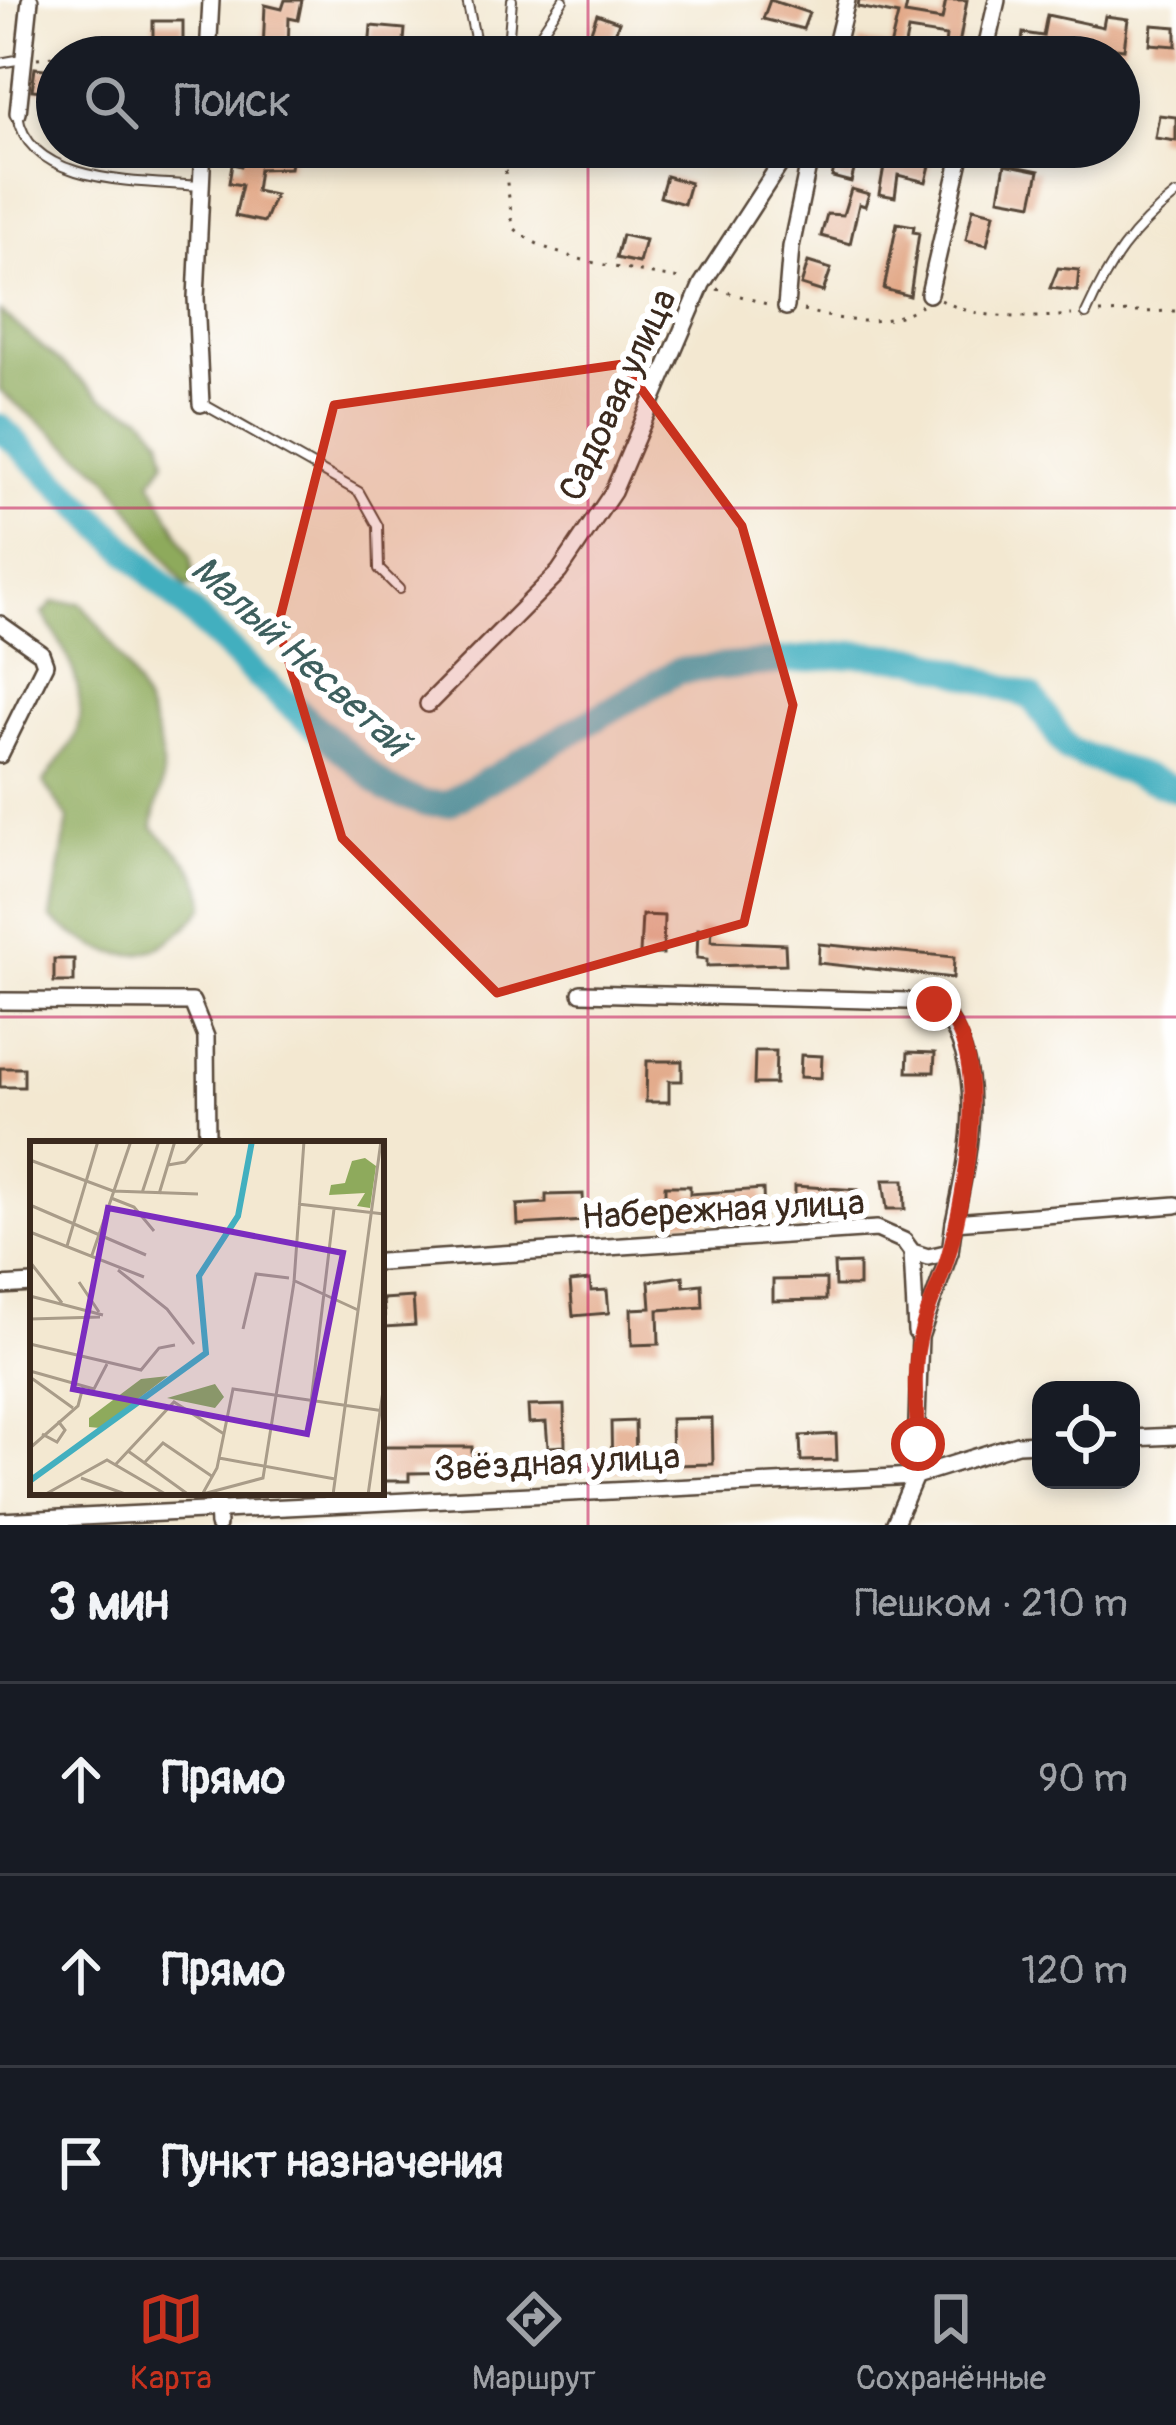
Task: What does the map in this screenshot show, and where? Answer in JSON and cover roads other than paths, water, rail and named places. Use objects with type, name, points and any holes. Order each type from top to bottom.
[{"type":"street","points":[[18,113],[30,0]]},
{"type":"street","points":[[209,36],[211,0]]},
{"type":"street","points":[[838,36],[847,0]]},
{"type":"street","points":[[989,36],[997,0]]},
{"type":"street","points":[[201,168],[196,298],[201,404]]},
{"type":"street","name":"Садовая улица","points":[[428,704],[560,572],[613,492],[702,284],[777,168]]},
{"type":"street","points":[[786,307],[791,247],[808,168]]},
{"type":"street","points":[[929,294],[958,168]]},
{"type":"street","points":[[0,624],[41,653],[45,664],[0,755]]},
{"type":"street","points":[[581,993],[934,1004],[959,1037],[972,1136],[950,1252],[915,1365]]},
{"type":"street","points":[[0,1001],[192,1002],[206,1037],[208,1141]]},
{"type":"street","points":[[954,1222],[1176,1205]]},
{"type":"street","name":"Набережная улица","points":[[384,1262],[877,1229],[904,1241],[912,1252],[928,1257],[950,1252]]},
{"type":"street","points":[[894,1525],[915,1476],[912,1252]]},
{"type":"street","points":[[0,1286],[30,1284]]},
{"type":"street","points":[[1140,1438],[1176,1436]]},
{"type":"street","name":"Звёздная улица","points":[[0,1521],[217,1518],[915,1476],[1032,1443]]},
{"type":"lane","points":[[467,0],[475,36]]},
{"type":"lane","points":[[509,36],[512,0]]},
{"type":"lane","points":[[539,36],[563,0]]},
{"type":"lane","points":[[0,63],[24,59]]},
{"type":"lane","points":[[18,113],[21,134],[36,152]]},
{"type":"lane","points":[[83,168],[130,179],[200,186]]},
{"type":"lane","points":[[1086,314],[1108,263],[1128,236],[1176,196]]},
{"type":"lane","points":[[201,404],[359,492],[378,526],[379,569],[399,589]]},
{"type":"waterway","name":"Малый Несветай","points":[[0,427],[257,676],[388,790],[423,803],[447,804],[678,671],[857,654],[920,659],[1032,697],[1068,750],[1176,789]]}]
